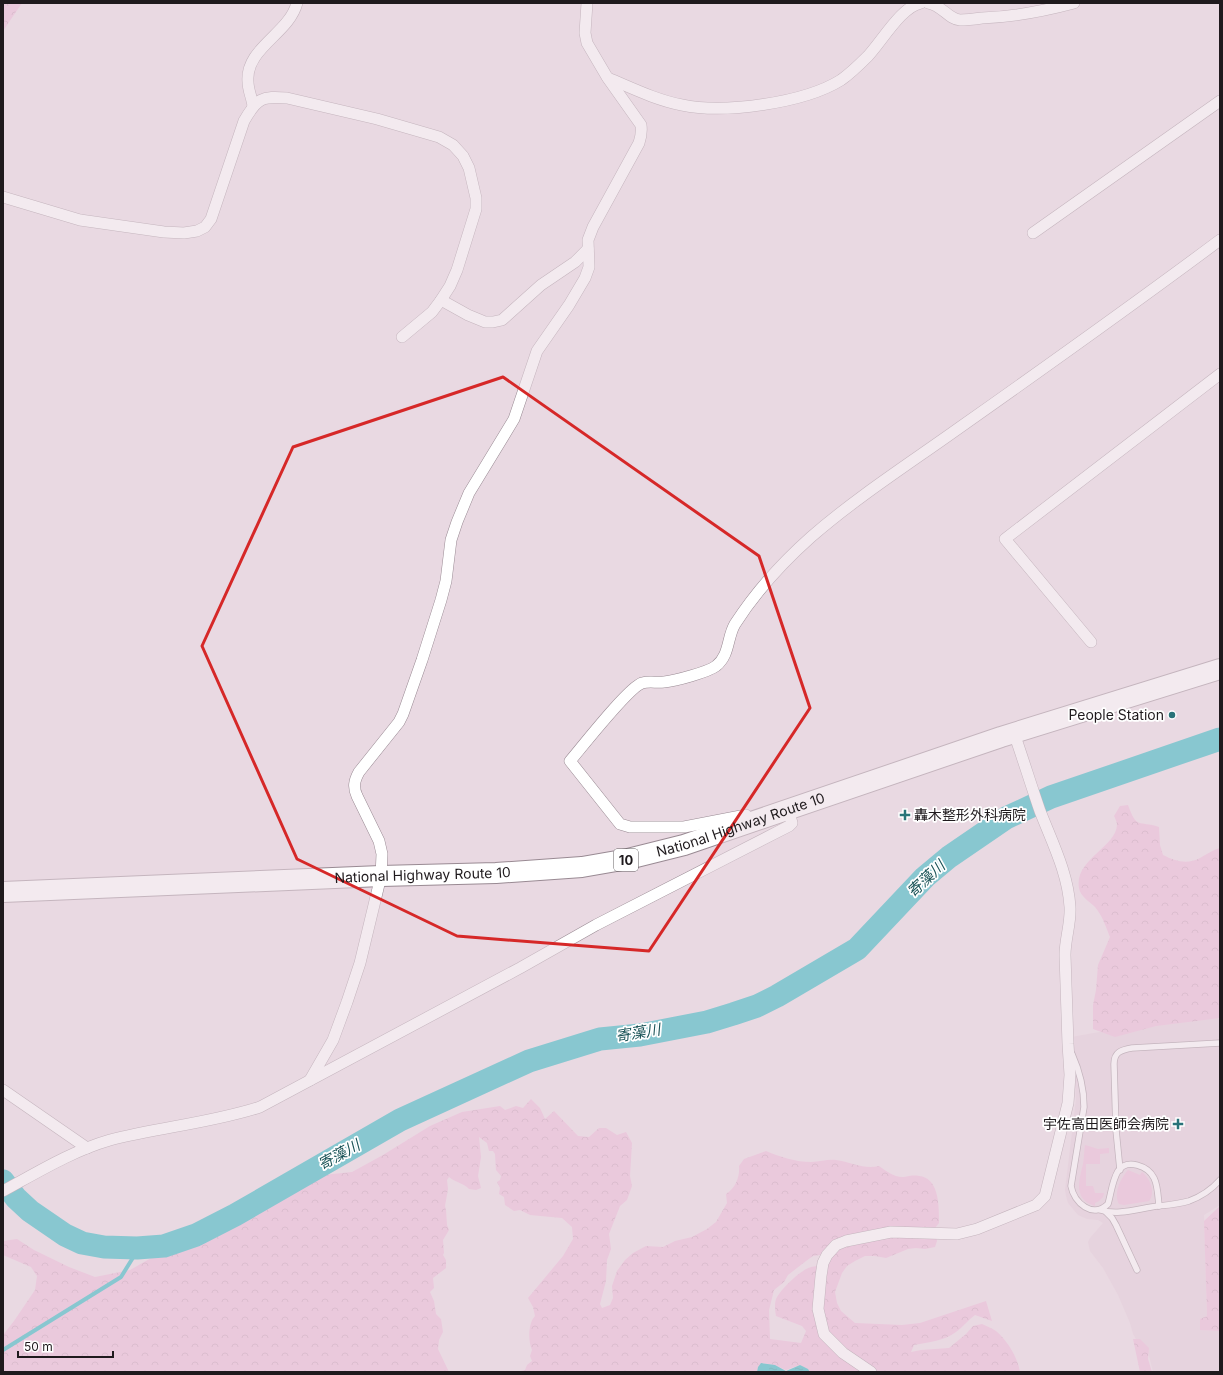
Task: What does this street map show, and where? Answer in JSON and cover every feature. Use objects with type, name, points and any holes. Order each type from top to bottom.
[{"type":"highway","name":"National Highway Route 10","points":[[3,892],[504,872],[605,864],[653,854],[684,845],[1014,733],[1220,669]]},
{"type":"street","points":[[253,106],[247,82],[252,60],[286,24],[293,14],[297,3]]},
{"type":"street","points":[[310,1080],[333,1040],[347,1002],[360,963],[381,876],[382,854],[379,841],[354,789],[356,778],[400,722],[441,600],[446,581],[451,540],[457,522],[470,493],[514,419],[537,351],[569,305],[585,278],[589,267],[588,249],[589,236],[592,227],[639,144],[642,131],[641,125],[587,43],[585,33],[587,3]]},
{"type":"street","points":[[608,77],[659,99],[683,106],[735,108],[792,99],[819,90],[841,80],[873,51],[906,11],[916,4],[921,3]]},
{"type":"street","points":[[928,3],[934,4],[952,18],[960,20],[997,18],[1060,7],[1074,3]]},
{"type":"street","points":[[3,197],[80,220],[164,232],[184,233],[197,231],[205,227],[211,219],[244,121],[253,106],[264,98],[287,98],[377,119],[439,137],[453,145],[463,156],[469,168],[476,198],[476,209],[457,270],[450,286],[432,312],[402,337]]},
{"type":"street","points":[[1033,233],[1220,101]]},
{"type":"street","points":[[3,1192],[61,1159],[110,1140],[236,1115],[260,1107],[520,968],[596,925],[789,826],[792,822],[788,809],[684,827],[630,826],[620,824],[570,761],[608,715],[632,690],[640,684],[669,681],[706,671],[718,664],[725,655],[731,631],[744,612],[777,571],[810,538],[888,478],[1152,291],[1220,240]]},
{"type":"street","points":[[441,300],[468,315],[485,322],[502,320],[541,284],[575,262],[588,249]]},
{"type":"street","points":[[1091,642],[1005,539],[1220,374]]},
{"type":"street","points":[[871,1372],[843,1353],[824,1334],[818,1309],[823,1263],[827,1255],[836,1245],[846,1241],[891,1232],[957,1234],[967,1232],[1041,1202],[1047,1190],[1068,1103],[1070,1075],[1065,946],[1070,908],[1064,874],[1032,789],[1014,733]]},
{"type":"street","points":[[3,1090],[87,1148]]},
{"type":"lane","points":[[1120,1170],[1116,1130],[1114,1064],[1116,1055],[1119,1051],[1132,1048],[1220,1043]]},
{"type":"lane","points":[[1068,1044],[1079,1070],[1083,1083],[1084,1095],[1084,1107],[1072,1178],[1072,1193],[1080,1204],[1091,1210],[1106,1212],[1121,1212],[1178,1204],[1190,1200],[1220,1180]]},
{"type":"lane","points":[[1100,1210],[1108,1204],[1115,1179],[1120,1170],[1125,1165],[1135,1164],[1151,1173],[1155,1180],[1159,1206]]},
{"type":"lane","points":[[1106,1212],[1112,1218],[1137,1270]]},
{"type":"highlighted area","points":[[503,377],[759,556],[810,708],[649,951],[457,936],[297,859],[202,646],[293,447]]},
{"type":"shaded area","points":[[1218,1018],[1220,1021],[1220,1205],[1204,1215],[1207,1316],[1201,1330],[1220,1331],[1219,1372],[1153,1372],[1147,1348],[1137,1341],[1118,1295],[1103,1268],[1090,1251],[1088,1242],[1103,1223],[1098,1220],[1087,1219],[1078,1215],[1068,1203],[1066,1196],[1065,1190],[1076,1099],[1071,1037],[1145,1024]]},
{"type":"green space","points":[[3,3],[22,3],[3,31]]},
{"type":"green space","points":[[1128,805],[1136,821],[1159,827],[1160,845],[1163,855],[1186,862],[1200,858],[1220,848],[1220,1018],[1156,1026],[1115,1037],[1093,1029],[1093,1005],[1098,965],[1110,937],[1104,921],[1097,910],[1080,891],[1079,878],[1083,869],[1115,833],[1117,825],[1114,816],[1120,806]]},
{"type":"green space","points":[[531,1099],[540,1108],[545,1119],[554,1111],[578,1136],[589,1137],[599,1128],[606,1128],[617,1135],[626,1132],[632,1143],[630,1176],[632,1186],[627,1200],[620,1206],[609,1234],[611,1249],[607,1260],[606,1281],[600,1304],[602,1308],[610,1305],[613,1298],[612,1286],[617,1271],[625,1260],[633,1253],[646,1246],[663,1247],[675,1241],[692,1237],[716,1222],[727,1203],[726,1194],[737,1182],[739,1166],[744,1159],[766,1151],[782,1157],[805,1162],[833,1160],[868,1167],[879,1166],[897,1176],[919,1176],[926,1178],[931,1182],[937,1195],[939,1223],[935,1228],[875,1229],[858,1233],[841,1239],[820,1255],[813,1256],[788,1275],[784,1282],[774,1290],[769,1310],[770,1339],[801,1343],[806,1331],[802,1326],[776,1316],[776,1299],[784,1287],[796,1276],[808,1268],[814,1266],[819,1267],[832,1253],[843,1246],[856,1241],[882,1236],[936,1236],[937,1241],[935,1247],[925,1249],[908,1249],[886,1258],[865,1256],[847,1266],[842,1273],[835,1292],[837,1303],[841,1311],[855,1323],[902,1325],[920,1323],[986,1301],[992,1321],[975,1315],[959,1330],[951,1335],[936,1341],[914,1345],[911,1352],[949,1348],[973,1326],[982,1324],[996,1331],[1004,1339],[1014,1355],[1020,1372],[809,1372],[800,1365],[786,1370],[774,1365],[762,1363],[757,1372],[517,1372],[525,1370],[527,1365],[532,1361],[530,1356],[532,1350],[529,1332],[531,1323],[535,1316],[533,1307],[528,1298],[563,1256],[573,1239],[572,1227],[562,1218],[530,1215],[520,1210],[514,1211],[505,1205],[504,1197],[499,1194],[500,1188],[497,1182],[500,1180],[501,1176],[496,1170],[495,1154],[493,1151],[489,1151],[487,1143],[479,1137],[481,1157],[478,1176],[481,1188],[476,1190],[469,1189],[465,1185],[454,1181],[449,1177],[447,1180],[448,1189],[445,1206],[449,1230],[443,1240],[443,1255],[446,1260],[446,1268],[433,1278],[434,1288],[430,1292],[434,1301],[436,1314],[441,1319],[443,1332],[439,1340],[438,1349],[449,1372],[3,1372],[3,1335],[35,1290],[37,1276],[31,1267],[3,1255],[3,1241],[17,1239],[34,1250],[69,1267],[95,1277],[130,1270],[160,1253],[200,1242],[264,1210],[323,1175],[352,1172],[430,1126],[462,1112],[500,1106],[505,1110],[516,1106],[523,1108]]},
{"type":"green space","points":[[1085,1145],[1098,1149],[1109,1148],[1109,1153],[1100,1154],[1100,1164],[1086,1164],[1086,1186],[1093,1186],[1095,1193],[1104,1193],[1103,1197],[1095,1203],[1095,1206],[1083,1199],[1079,1189]]},
{"type":"green space","points":[[1128,1170],[1140,1175],[1142,1172],[1150,1182],[1152,1194],[1149,1201],[1124,1205],[1119,1204],[1117,1200],[1117,1191],[1120,1181]]},
{"type":"green space","points":[[1220,1206],[1220,1331],[1200,1330],[1200,1319],[1207,1316],[1204,1221]]},
{"type":"green space","points":[[1133,1339],[1140,1339],[1149,1348],[1148,1359],[1152,1372],[1140,1372]]},
{"type":"water","points":[[761,1363],[775,1365],[786,1371],[800,1365],[808,1369],[810,1372],[757,1372]]},
{"type":"waterway","name":"寄藻川","points":[[3,1181],[16,1198],[30,1211],[65,1235],[82,1243],[104,1247],[137,1248],[164,1246],[196,1235],[235,1215],[400,1120],[529,1061],[600,1039],[640,1035],[707,1022],[757,1006],[777,996],[857,949],[925,877],[949,857],[1006,818],[1051,797],[1220,739]]},
{"type":"waterway","points":[[3,1350],[121,1277],[134,1256],[137,1248]]},
{"type":"place","name":"People Station","points":[[1172,715]]},
{"type":"place","name":"轟木整形外科病院","points":[[905,815]]},
{"type":"place","name":"宇佐高田医師会病院","points":[[1178,1124]]}]
